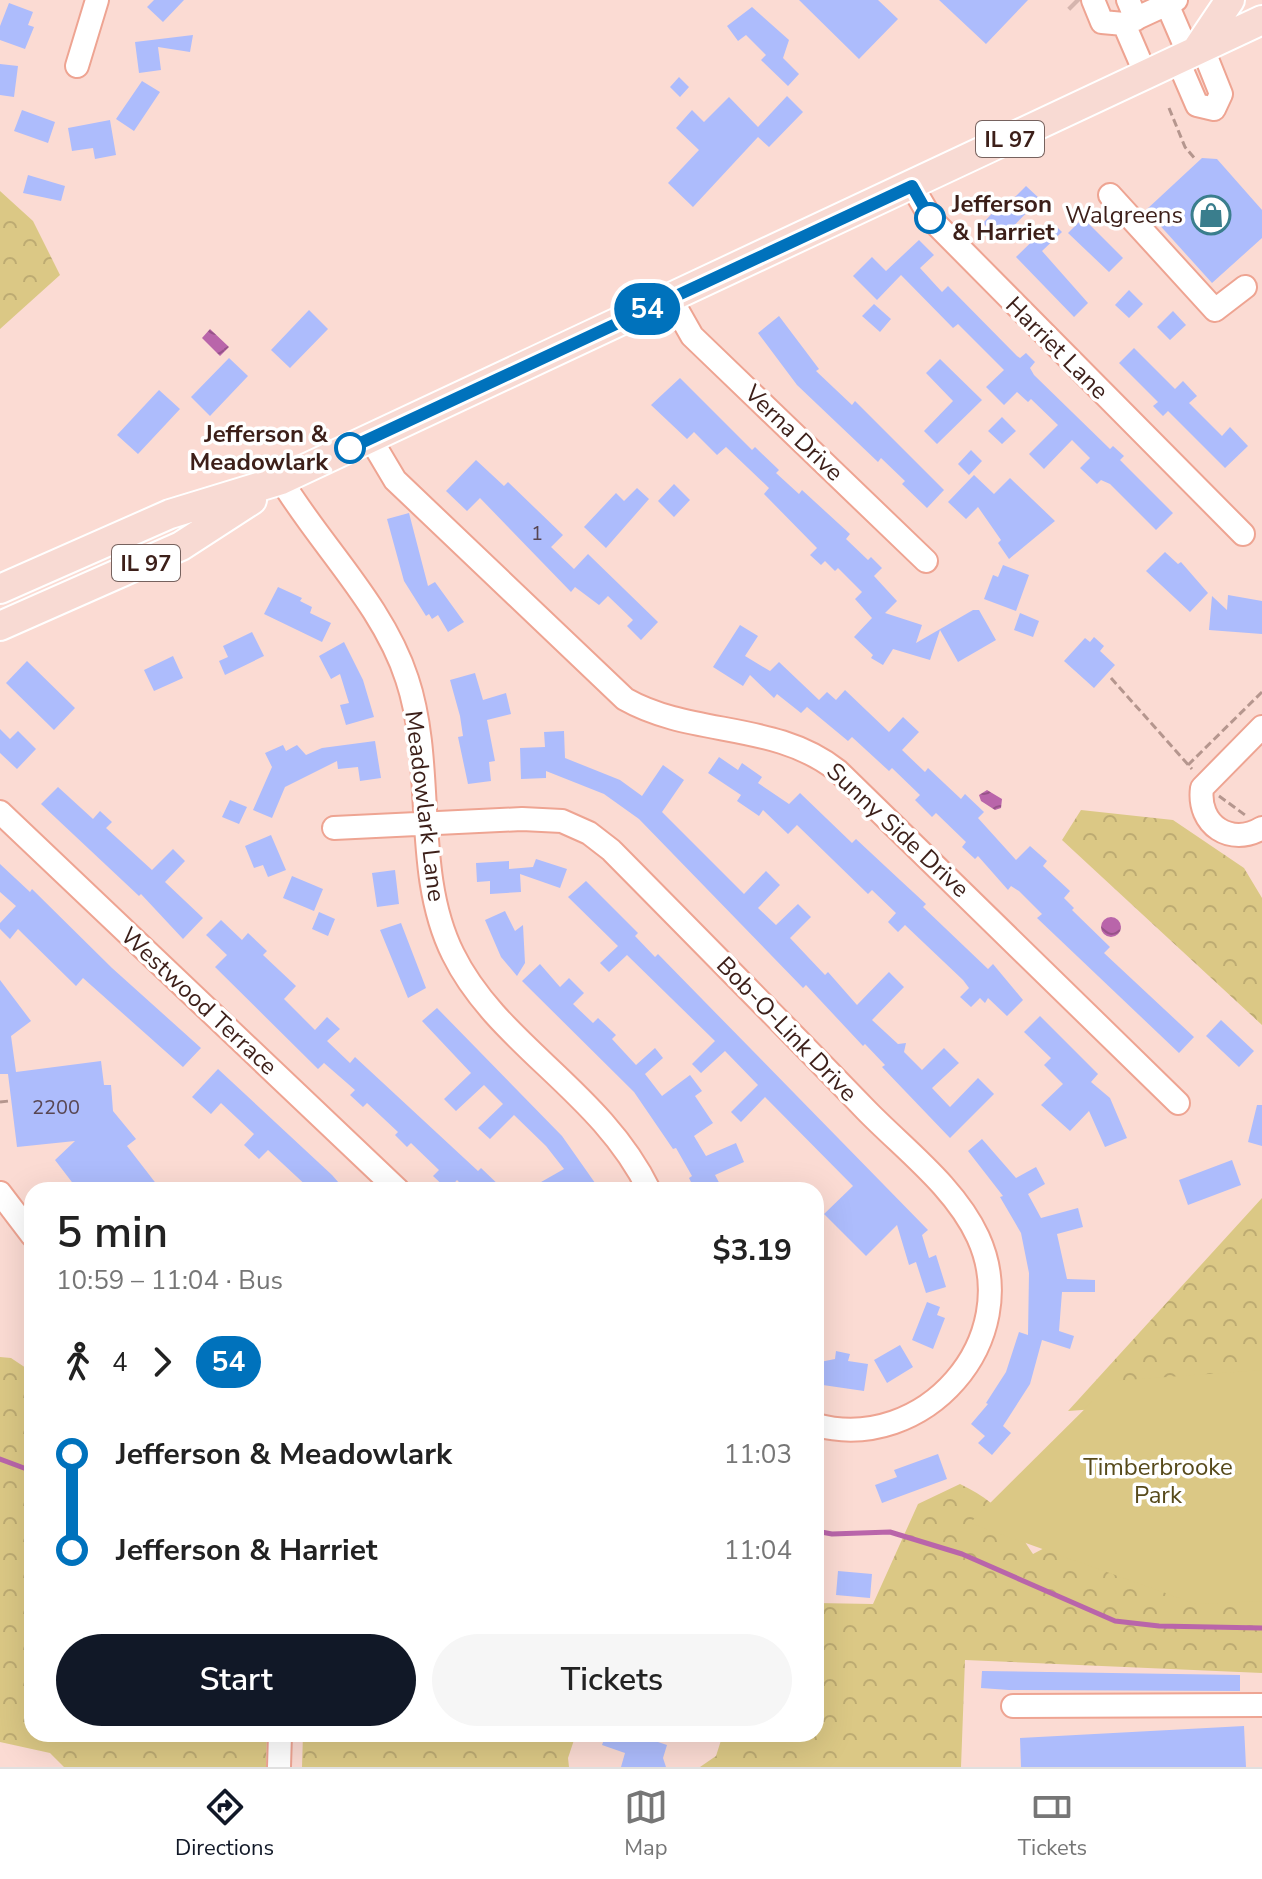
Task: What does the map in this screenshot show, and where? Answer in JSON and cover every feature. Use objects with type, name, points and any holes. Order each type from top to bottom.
[{"type":"main road","points":[[1191,55],[1216,25],[1230,0]]},
{"type":"main road","name":"IL 97","points":[[0,626],[181,546],[281,480],[1262,20]]},
{"type":"main road","name":"IL 97","points":[[0,589],[170,514],[281,480]]},
{"type":"street","points":[[77,66],[97,0]]},
{"type":"street","points":[[1089,4],[1102,22],[1166,3],[1191,55]]},
{"type":"street","points":[[1129,14],[1146,75]]},
{"type":"street","name":"Harriet Lane","points":[[912,186],[932,220],[1243,534]]},
{"type":"street","points":[[1110,195],[1215,310],[1245,287]]},
{"type":"street","name":"Verna Drive","points":[[671,299],[692,336],[926,561]]},
{"type":"street","name":"Sunny Side Drive","points":[[370,438],[395,480],[625,699],[652,714],[783,740],[809,750],[838,771],[1178,1103]]},
{"type":"street","name":"Meadowlark Lane","points":[[281,480],[305,520],[375,614],[407,680],[416,720],[435,905],[452,952],[464,974],[494,1012],[597,1112],[621,1142],[644,1182]]},
{"type":"street","points":[[1258,826],[1241,837],[1224,833],[1207,818],[1200,802],[1202,788],[1262,727]]},
{"type":"street","name":"Westwood Terrace","points":[[0,812],[390,1182]]},
{"type":"street","name":"Bob-O-Link Drive","points":[[334,828],[562,821],[589,833],[621,861],[951,1196],[979,1239],[989,1275],[990,1296],[981,1339],[969,1365],[939,1399],[893,1424],[863,1429],[824,1426]]},
{"type":"street","points":[[0,1193],[24,1224]]},
{"type":"street","points":[[1013,1706],[1262,1705]]},
{"type":"street","points":[[279,1767],[280,1742]]},
{"type":"path","points":[[1169,108],[1185,147],[1196,160]]},
{"type":"path","points":[[1111,678],[1194,772]]},
{"type":"path","points":[[1188,765],[1262,692]]},
{"type":"path","points":[[1215,793],[1258,826]]},
{"type":"path","points":[[0,1102],[9,1101]]},
{"type":"green space","points":[[0,191],[33,221],[60,275],[0,329]]},
{"type":"green space","points":[[1081,810],[1173,820],[1244,868],[1262,898],[1262,1025],[1062,840]]},
{"type":"green space","points":[[1262,1198],[1262,1397],[1068,1411]]},
{"type":"green space","points":[[0,1357],[11,1358],[24,1367],[24,1742],[267,1742],[266,1767],[64,1767],[50,1753],[0,1742]]},
{"type":"green space","name":"Timberbrooke Park","points":[[1262,1370],[1262,1601],[1196,1604],[970,1523],[1113,1381]]},
{"type":"green space","points":[[960,1484],[984,1497],[1002,1513],[1033,1554],[1086,1526],[1262,1546],[1262,1673],[965,1660],[961,1767],[700,1767],[716,1756],[720,1742],[824,1742],[824,1603],[873,1604],[918,1504]]},
{"type":"green space","points":[[303,1742],[573,1742],[568,1758],[569,1767],[302,1767]]},
{"type":"water","points":[[210,329],[229,347],[220,356],[202,338]]},
{"type":"water","points":[[987,790],[1002,799],[1001,808],[995,810],[981,801],[979,795]]},
{"type":"water","points":[[1111,917],[1118,920],[1121,927],[1118,934],[1111,937],[1104,934],[1101,927],[1104,920]]},
{"type":"building","points":[[154,0],[184,0],[163,22],[147,7]]},
{"type":"building","points":[[799,0],[878,0],[898,19],[859,59]]},
{"type":"building","points":[[939,0],[1028,0],[986,44]]},
{"type":"building","points":[[9,3],[33,12],[28,25],[34,27],[25,49],[0,40],[0,26]]},
{"type":"building","points":[[752,7],[789,40],[783,58],[799,74],[788,86],[761,60],[766,55],[746,35],[738,41],[727,26]]},
{"type":"building","points":[[193,35],[190,52],[158,47],[161,70],[139,73],[135,42]]},
{"type":"building","points":[[0,64],[18,66],[14,97],[0,95]]},
{"type":"building","points":[[679,77],[689,87],[680,97],[670,87]]},
{"type":"building","points":[[142,81],[160,92],[134,131],[116,119]]},
{"type":"building","points":[[787,96],[803,112],[769,147],[758,137],[693,207],[668,183],[699,150],[676,128],[692,110],[704,122],[729,97],[758,127]]},
{"type":"building","points":[[22,110],[55,122],[48,143],[14,131]]},
{"type":"building","points":[[110,120],[116,155],[95,159],[93,148],[72,151],[68,128]]},
{"type":"building","points":[[1202,158],[1217,159],[1262,210],[1262,238],[1212,283],[1146,210]]},
{"type":"building","points":[[28,175],[65,186],[61,201],[23,193]]},
{"type":"building","points":[[1026,186],[1040,199],[1000,240],[983,223],[998,207],[1002,210]]},
{"type":"building","points":[[1083,218],[1123,258],[1109,272],[1068,233]]},
{"type":"building","points":[[1052,222],[1062,232],[1042,251],[1088,303],[1074,317],[1016,257]]},
{"type":"building","points":[[919,240],[934,255],[920,268],[942,292],[948,286],[1017,356],[1020,358],[1026,353],[1035,362],[1030,368],[1034,375],[1110,449],[1113,446],[1124,456],[1120,460],[1173,513],[1156,530],[1110,484],[1101,480],[1097,484],[1080,468],[1090,458],[1072,440],[1044,469],[1029,454],[1058,425],[1031,399],[1028,402],[1017,392],[1004,405],[986,387],[1004,370],[958,324],[953,328],[901,275],[877,300],[853,276],[872,257],[886,271]]},
{"type":"building","points":[[1129,290],[1143,304],[1129,318],[1115,305]]},
{"type":"building","points":[[874,304],[891,319],[880,332],[862,316]]},
{"type":"building","points":[[309,310],[328,329],[290,368],[271,350]]},
{"type":"building","points":[[1173,311],[1186,325],[1170,340],[1157,327]]},
{"type":"building","points":[[779,316],[819,369],[816,371],[852,405],[855,401],[944,490],[927,508],[881,458],[878,462],[797,385],[758,333]]},
{"type":"building","points":[[1134,348],[1175,389],[1183,381],[1197,396],[1189,403],[1222,436],[1230,427],[1248,446],[1225,468],[1168,411],[1163,416],[1153,406],[1158,402],[1119,363]]},
{"type":"building","points":[[229,358],[248,376],[210,416],[191,397]]},
{"type":"building","points":[[940,359],[982,400],[937,444],[924,431],[953,401],[926,373]]},
{"type":"building","points":[[680,378],[752,450],[755,447],[779,470],[776,473],[799,494],[802,490],[850,534],[846,539],[868,560],[871,557],[882,568],[874,576],[897,601],[885,613],[922,625],[916,643],[973,610],[979,610],[996,640],[958,662],[940,630],[930,660],[893,649],[883,665],[871,658],[873,655],[854,637],[872,618],[855,599],[862,592],[838,568],[835,571],[825,561],[821,565],[810,555],[817,548],[764,494],[769,488],[726,447],[717,455],[694,432],[687,439],[651,405]]},
{"type":"building","points":[[159,390],[180,409],[138,454],[117,435]]},
{"type":"building","points":[[1002,417],[1016,431],[1002,444],[988,431]]},
{"type":"building","points":[[971,450],[982,461],[969,475],[958,464]]},
{"type":"building","points":[[476,460],[504,486],[508,482],[563,535],[551,547],[574,569],[588,554],[658,622],[641,640],[627,626],[633,620],[608,596],[599,605],[575,587],[571,592],[480,498],[467,511],[446,491]]},
{"type":"building","points":[[974,475],[994,494],[1010,478],[1055,521],[1009,559],[998,543],[1001,540],[978,507],[966,519],[948,502]]},
{"type":"building","points":[[674,484],[690,500],[674,517],[658,501]]},
{"type":"building","points":[[637,488],[649,499],[606,548],[584,527],[616,493],[624,501]]},
{"type":"building","points":[[409,513],[428,586],[435,582],[464,622],[448,632],[438,615],[432,619],[429,614],[426,616],[404,581],[387,519]]},
{"type":"building","points":[[1165,552],[1178,564],[1181,562],[1208,593],[1190,612],[1146,571]]},
{"type":"building","points":[[1003,565],[1029,575],[1016,611],[984,599],[993,575],[998,577]]},
{"type":"building","points":[[278,587],[302,598],[300,601],[312,607],[310,613],[331,623],[322,642],[264,614]]},
{"type":"building","points":[[1228,595],[1262,601],[1262,634],[1209,630],[1212,596],[1227,610]]},
{"type":"building","points":[[1020,613],[1039,621],[1033,637],[1014,630]]},
{"type":"building","points":[[740,625],[758,636],[745,656],[770,671],[779,662],[819,700],[827,692],[836,700],[845,690],[889,732],[903,717],[919,732],[902,750],[925,772],[928,768],[961,799],[965,794],[984,812],[978,818],[1016,860],[1030,846],[1047,861],[1043,866],[1070,891],[1064,898],[1074,908],[1072,910],[1110,947],[1104,953],[1194,1037],[1179,1053],[1037,918],[1042,914],[1019,891],[1011,886],[1008,890],[978,856],[975,859],[962,847],[966,842],[936,813],[932,817],[915,800],[920,795],[892,768],[889,771],[852,737],[848,741],[807,707],[801,713],[777,694],[774,698],[750,675],[743,686],[713,667]]},
{"type":"building","points":[[252,632],[264,656],[225,675],[219,661],[228,657],[223,646]]},
{"type":"building","points":[[1094,637],[1104,646],[1100,651],[1115,665],[1094,688],[1064,661],[1085,638],[1090,642]]},
{"type":"building","points":[[344,642],[363,680],[374,717],[346,725],[340,705],[349,703],[340,674],[331,679],[319,656]]},
{"type":"building","points":[[173,656],[183,678],[154,691],[144,670]]},
{"type":"building","points":[[27,661],[75,708],[54,730],[6,683]]},
{"type":"building","points":[[475,673],[483,700],[506,693],[511,714],[487,720],[495,761],[489,762],[491,781],[468,784],[458,737],[463,736],[460,716],[450,680]]},
{"type":"building","points":[[0,729],[10,739],[18,731],[36,749],[17,769],[0,753]]},
{"type":"building","points":[[564,731],[565,758],[620,780],[642,796],[663,765],[684,780],[662,812],[744,894],[766,871],[780,885],[758,908],[776,925],[798,904],[811,917],[790,938],[825,975],[828,972],[857,1005],[889,972],[904,987],[872,1020],[898,1044],[906,1043],[904,1052],[922,1070],[944,1048],[959,1063],[932,1088],[950,1107],[978,1078],[994,1094],[950,1138],[882,1067],[885,1065],[865,1044],[863,1046],[806,985],[803,988],[639,819],[604,794],[546,771],[546,778],[521,779],[520,748],[545,747],[544,732]]},
{"type":"building","points":[[375,741],[381,778],[360,781],[358,767],[338,769],[337,761],[285,787],[272,818],[253,810],[272,767],[265,753],[283,745],[286,751],[297,745],[306,755],[322,748]]},
{"type":"building","points":[[719,757],[738,770],[742,763],[762,777],[758,783],[789,804],[800,793],[852,843],[856,839],[926,904],[923,907],[988,969],[993,964],[1023,1000],[1007,1016],[988,998],[985,1003],[980,998],[971,1007],[960,997],[969,988],[963,980],[905,925],[898,932],[888,922],[896,913],[872,890],[868,894],[797,825],[788,834],[763,810],[759,816],[737,801],[741,795],[708,773]]},
{"type":"building","points":[[58,787],[93,819],[100,811],[112,822],[106,828],[152,870],[173,849],[185,861],[165,882],[203,918],[183,939],[141,894],[139,896],[41,804]]},
{"type":"building","points":[[230,800],[247,807],[239,824],[222,817]]},
{"type":"building","points":[[271,835],[286,870],[268,877],[263,865],[254,868],[245,846]]},
{"type":"building","points":[[536,859],[567,869],[560,888],[520,874],[521,892],[490,894],[490,881],[477,882],[476,863],[509,861],[509,869],[533,867]]},
{"type":"building","points":[[0,864],[30,892],[32,889],[112,968],[201,1048],[183,1067],[83,978],[76,986],[18,929],[10,939],[0,929],[0,923],[16,906],[0,892]]},
{"type":"building","points":[[395,870],[399,904],[377,907],[372,873]]},
{"type":"building","points":[[292,876],[323,889],[314,911],[283,898]]},
{"type":"building","points":[[586,881],[638,933],[635,936],[655,957],[658,954],[928,1230],[922,1235],[929,1258],[936,1255],[946,1287],[926,1293],[916,1262],[909,1265],[897,1225],[866,1256],[824,1214],[853,1186],[765,1097],[741,1122],[731,1112],[758,1085],[725,1051],[701,1073],[692,1064],[715,1041],[627,955],[609,972],[600,963],[618,946],[568,897]]},
{"type":"building","points":[[505,911],[515,931],[523,925],[525,963],[517,976],[501,957],[485,920]]},
{"type":"building","points":[[319,912],[335,919],[328,936],[312,929]]},
{"type":"building","points":[[221,920],[242,940],[248,933],[267,951],[263,955],[296,986],[284,999],[315,1030],[327,1017],[340,1029],[327,1041],[350,1063],[355,1057],[478,1171],[481,1168],[496,1182],[439,1182],[433,1176],[439,1170],[411,1143],[407,1147],[395,1135],[398,1132],[367,1103],[363,1107],[350,1095],[355,1090],[324,1063],[318,1069],[215,967],[227,955],[206,935]]},
{"type":"building","points":[[401,923],[426,988],[408,998],[380,930]]},
{"type":"building","points":[[540,964],[560,987],[569,978],[584,993],[573,1004],[593,1023],[598,1018],[616,1035],[612,1039],[636,1065],[655,1048],[663,1058],[645,1074],[662,1096],[690,1075],[702,1091],[695,1096],[713,1123],[694,1136],[706,1156],[736,1143],[744,1162],[715,1175],[719,1182],[691,1182],[689,1178],[692,1176],[676,1148],[673,1149],[634,1092],[522,981]]},
{"type":"building","points":[[0,980],[31,1021],[11,1036],[16,1072],[101,1061],[104,1085],[111,1085],[113,1111],[136,1139],[127,1146],[155,1182],[72,1182],[55,1160],[75,1141],[17,1147],[8,1074],[0,1074]]},
{"type":"building","points":[[437,1008],[562,1136],[594,1182],[541,1182],[564,1169],[546,1146],[514,1115],[490,1139],[478,1128],[503,1104],[484,1085],[456,1111],[444,1099],[471,1073],[422,1021]]},
{"type":"building","points":[[1040,1016],[1098,1074],[1091,1082],[1110,1098],[1127,1138],[1105,1147],[1089,1111],[1070,1131],[1041,1105],[1063,1084],[1044,1065],[1051,1058],[1024,1032]]},
{"type":"building","points":[[1221,1020],[1254,1051],[1239,1067],[1206,1036]]},
{"type":"building","points":[[218,1069],[338,1182],[302,1182],[268,1150],[259,1159],[244,1145],[254,1134],[221,1103],[211,1114],[192,1097]]},
{"type":"building","points":[[1257,1105],[1262,1105],[1262,1146],[1248,1142]]},
{"type":"building","points":[[982,1139],[1016,1178],[1036,1167],[1045,1184],[1028,1194],[1041,1218],[1078,1208],[1083,1227],[1057,1234],[1067,1279],[1095,1280],[1095,1292],[1062,1292],[1059,1331],[1074,1336],[1070,1349],[1042,1340],[1030,1384],[1003,1426],[1011,1433],[992,1455],[978,1443],[985,1436],[971,1424],[988,1404],[1006,1372],[1019,1332],[1028,1335],[1029,1273],[1021,1233],[1000,1197],[1003,1196],[968,1151]]},
{"type":"building","points":[[1232,1160],[1241,1185],[1188,1205],[1179,1180]]},
{"type":"building","points":[[927,1302],[940,1307],[937,1315],[945,1318],[933,1349],[912,1340]]},
{"type":"building","points":[[900,1345],[913,1367],[887,1383],[874,1360]]},
{"type":"building","points":[[836,1351],[850,1354],[848,1361],[868,1364],[864,1391],[824,1385],[824,1361],[835,1359]]},
{"type":"building","points":[[938,1454],[947,1479],[882,1503],[875,1485],[897,1477],[894,1470]]},
{"type":"building","points":[[838,1571],[872,1574],[870,1598],[836,1595]]},
{"type":"building","points":[[982,1671],[1240,1675],[1240,1691],[981,1688]]},
{"type":"building","points":[[1244,1726],[1246,1767],[1021,1767],[1020,1738]]},
{"type":"building","points":[[603,1742],[658,1742],[667,1745],[663,1758],[666,1767],[621,1767],[625,1753],[602,1745]]},
{"type":"waterway","points":[[0,1459],[24,1468]]},
{"type":"waterway","points":[[824,1532],[890,1532],[962,1554],[1115,1621],[1159,1626],[1262,1628]]},
{"type":"tunnel","points":[[1075,0],[1078,3]]},
{"type":"bus line","name":"54","points":[[350,448],[912,186],[930,218]]},
{"type":"place","name":"Walgreens","points":[[1211,215]]},
{"type":"place","name":"Jefferson & Harriet","points":[[930,218]]},
{"type":"place","name":"Jefferson & Meadowlark","points":[[350,448]]}]
